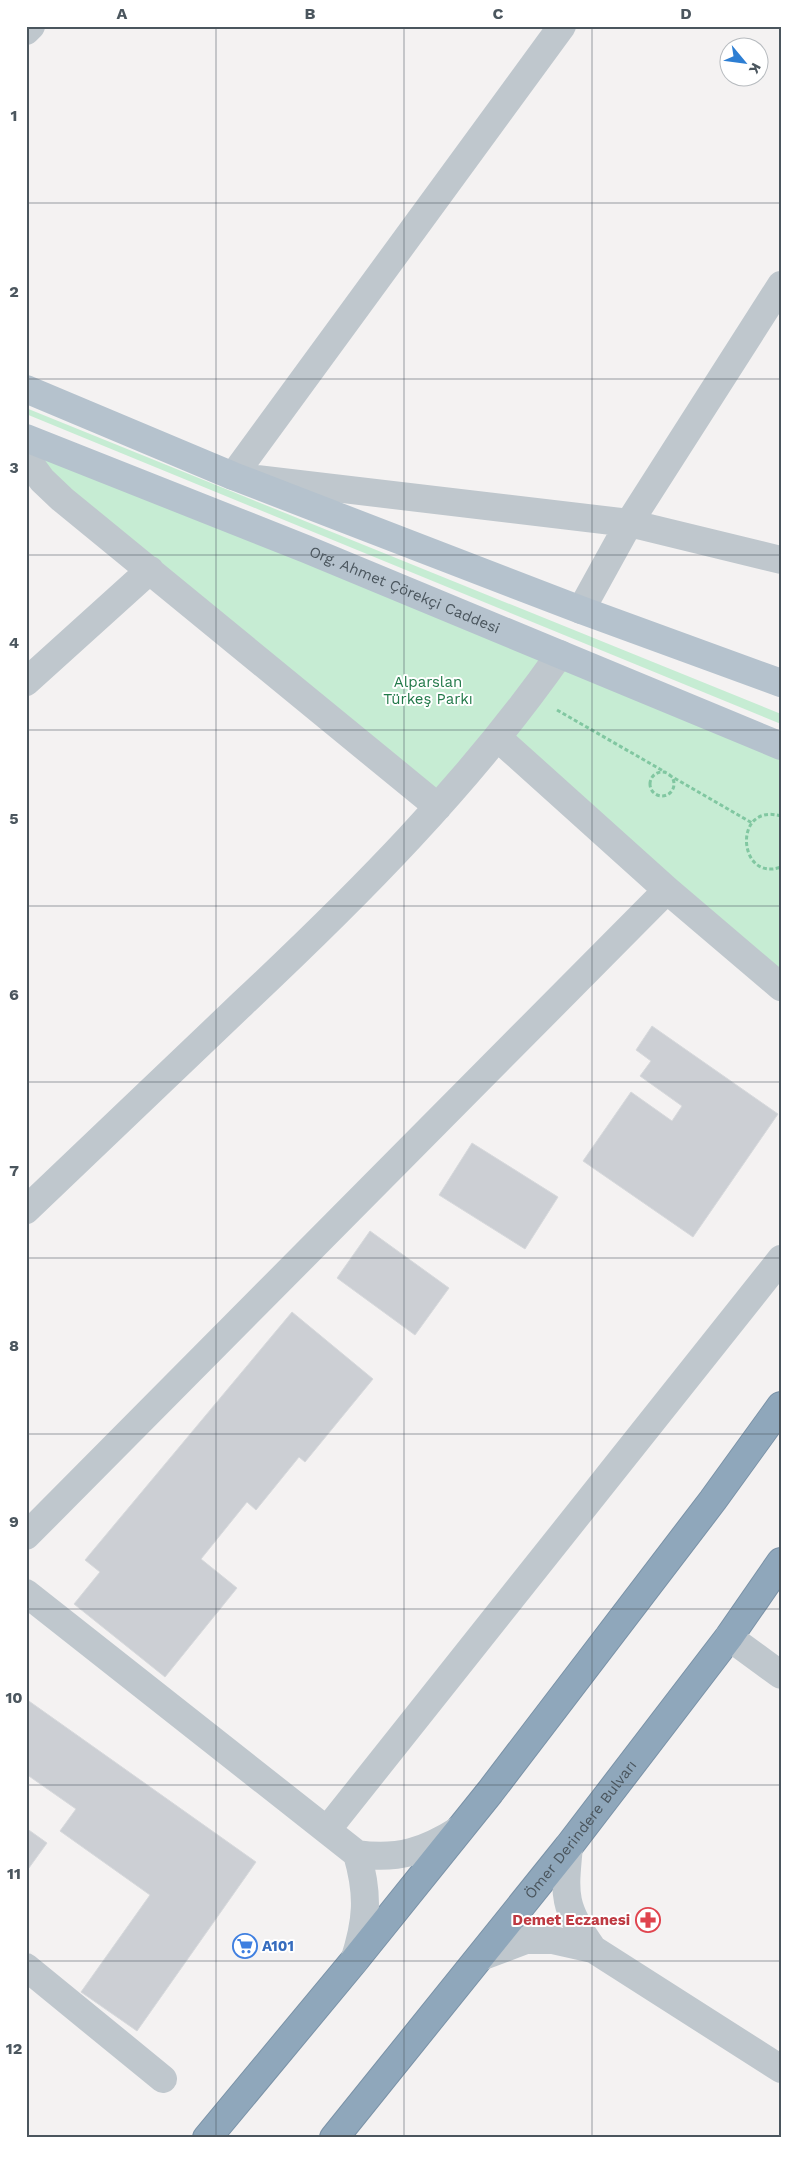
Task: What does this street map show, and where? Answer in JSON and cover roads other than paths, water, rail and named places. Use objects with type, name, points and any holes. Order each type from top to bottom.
[{"type":"highway","points":[[207,2138],[462,1827],[707,1508],[781,1406]]},
{"type":"highway","name":"Ömer Derindere Bulvarı","points":[[334,2138],[569,1846],[729,1636],[781,1562]]},
{"type":"main road","points":[[26,390],[233,476],[582,610],[781,683]]},
{"type":"main road","name":"Org. Ahmet Çörekçi Caddesi","points":[[26,438],[306,549],[781,746]]},
{"type":"street","points":[[26,31],[31,26]]},
{"type":"street","points":[[562,26],[233,476],[629,523],[781,560]]},
{"type":"street","points":[[582,610],[629,523],[781,286]]},
{"type":"street","points":[[26,458],[42,480],[62,499],[438,807]]},
{"type":"street","points":[[26,682],[150,570]]},
{"type":"street","points":[[26,1210],[342,910],[438,807],[498,738],[560,654]]},
{"type":"street","points":[[498,738],[667,890],[781,987]]},
{"type":"street","points":[[26,1536],[667,890]]},
{"type":"street","points":[[327,1830],[781,1259]]},
{"type":"street","points":[[31,1607],[357,1854],[378,1857],[410,1853],[442,1840],[462,1827]]},
{"type":"street","points":[[729,1636],[781,1675]]},
{"type":"street","points":[[569,1846],[565,1893],[579,1928],[593,1949]]},
{"type":"street","points":[[354,1961],[367,1909],[363,1874],[357,1854]]},
{"type":"street","points":[[481,1957],[526,1940],[553,1940],[593,1949],[781,2069]]},
{"type":"street","points":[[26,1967],[163,2079]]},
{"type":"place","name":"Demet Eczanesi","points":[[648,1920]]},
{"type":"place","name":"A101","points":[[245,1946]]},
{"type":"park label","name":"Alparslan Türkeş Parkı","points":[[428,690]]}]
